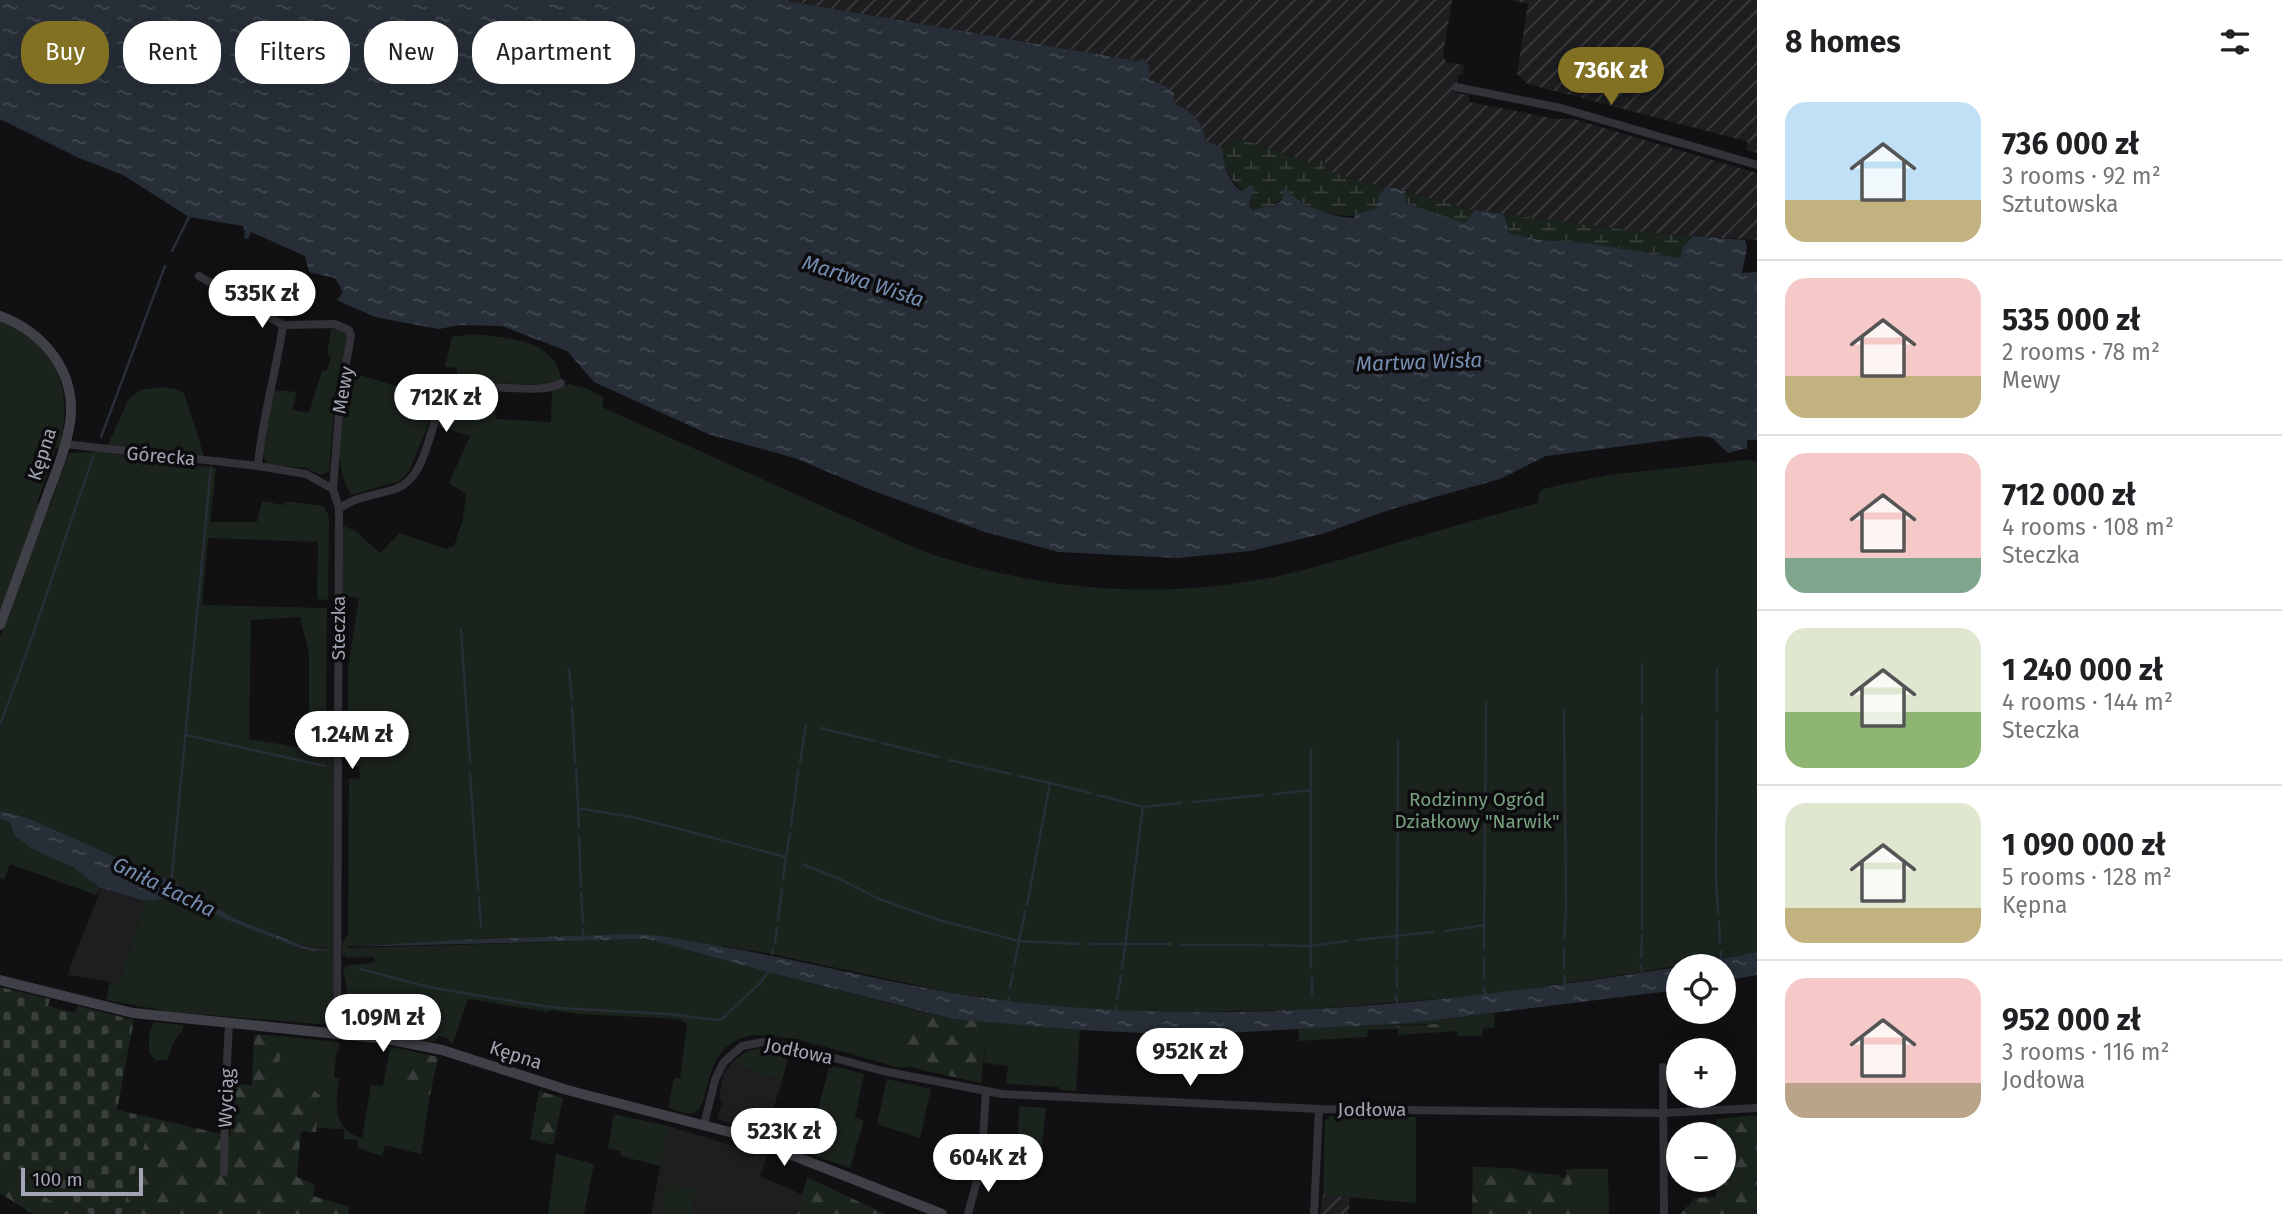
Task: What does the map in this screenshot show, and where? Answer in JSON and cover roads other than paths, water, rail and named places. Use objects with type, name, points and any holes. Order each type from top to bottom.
[{"type":"street","points":[[1456,87],[1561,108],[1757,165]]},
{"type":"street","points":[[199,276],[283,325],[277,367],[261,435],[258,466]]},
{"type":"street","name":"Kępna","points":[[0,316],[35,335],[57,361],[67,387],[71,408],[65,444],[0,625]]},
{"type":"street","name":"Mewy","points":[[283,325],[340,325],[351,332],[351,349],[340,397],[333,489]]},
{"type":"street","points":[[333,489],[339,509],[347,502],[396,489],[409,482],[422,459],[438,411],[444,399],[452,394],[496,386],[546,387],[561,383]]},
{"type":"street","name":"Górecka","points":[[65,444],[306,474],[333,489]]},
{"type":"street","name":"Steczka","points":[[337,1034],[339,509]]},
{"type":"street","name":"Kępna","points":[[0,980],[118,1011],[387,1039],[442,1050],[567,1090],[754,1139],[942,1214]]},
{"type":"street","name":"Wyciąg","points":[[224,1172],[229,1024]]},
{"type":"street","name":"Jodłowa","points":[[704,1125],[715,1080],[723,1063],[742,1046],[763,1042],[986,1093],[1319,1109],[1663,1113],[1757,1108]]},
{"type":"street","points":[[1663,1067],[1664,1214]]},
{"type":"street","points":[[968,1214],[984,1144],[986,1093]]},
{"type":"street","points":[[1314,1214],[1319,1109]]},
{"type":"water","name":"Martwa Wisła","points":[[0,0],[781,0],[1138,61],[1142,58],[1149,65],[1149,80],[1174,93],[1173,103],[1195,117],[1202,128],[1205,141],[1222,147],[1225,166],[1233,183],[1242,191],[1254,186],[1249,207],[1253,210],[1266,206],[1274,207],[1283,199],[1282,189],[1286,189],[1317,210],[1354,218],[1356,214],[1376,209],[1379,194],[1387,186],[1405,191],[1406,203],[1465,223],[1475,210],[1504,214],[1509,233],[1540,240],[1580,242],[1681,258],[1683,247],[1693,236],[1745,240],[1747,247],[1742,273],[1757,272],[1757,440],[1747,440],[1747,448],[1728,453],[1712,438],[1701,436],[1546,456],[1500,479],[1392,509],[1322,534],[1250,551],[1178,558],[1058,552],[982,531],[866,488],[795,458],[708,434],[594,382],[567,351],[502,326],[459,325],[439,329],[375,317],[337,300],[343,292],[335,278],[309,272],[305,256],[251,232],[248,239],[244,238],[243,226],[189,217],[123,175],[79,158],[0,119]]},
{"type":"water","name":"Gniła Łacha","points":[[0,811],[28,818],[181,886],[236,919],[306,947],[331,950],[313,951],[296,947],[222,918],[201,905],[163,899],[145,901],[101,888],[74,868],[31,848],[15,836],[9,821],[0,819]]},
{"type":"water","points":[[635,934],[668,937],[973,996],[1093,1009],[1177,1012],[1345,1007],[1512,991],[1666,969],[1666,991],[1411,1023],[1186,1035],[1080,1030],[953,1019],[648,939],[347,947]]},
{"type":"water","points":[[1757,952],[1757,975],[1736,979],[1736,956]]},
{"type":"waterway","name":"Gniła Łacha","points":[[172,251],[189,217]]},
{"type":"waterway","name":"Gniła Łacha","points":[[101,437],[165,266]]},
{"type":"waterway","name":"Gniła Łacha","points":[[0,724],[93,458]]},
{"type":"waterway","points":[[171,885],[211,467]]},
{"type":"waterway","points":[[461,630],[470,762]]},
{"type":"waterway","points":[[1642,664],[1642,704]]},
{"type":"waterway","points":[[1717,668],[1717,710]]},
{"type":"waterway","points":[[569,669],[572,700]]},
{"type":"waterway","points":[[1484,949],[1486,703]]},
{"type":"waterway","points":[[572,707],[575,763]]},
{"type":"waterway","points":[[1564,710],[1564,939]]},
{"type":"waterway","points":[[1642,715],[1642,929]]},
{"type":"waterway","points":[[1717,722],[1718,913]]},
{"type":"waterway","points":[[800,762],[806,725]]},
{"type":"waterway","points":[[821,728],[874,741]]},
{"type":"waterway","points":[[186,735],[325,766]]},
{"type":"waterway","points":[[1397,958],[1398,740]]},
{"type":"waterway","points":[[882,743],[939,757]]},
{"type":"waterway","points":[[1311,750],[1311,968]]},
{"type":"waterway","points":[[949,760],[1011,774]]},
{"type":"waterway","points":[[576,769],[579,827]]},
{"type":"waterway","points":[[791,826],[798,771]]},
{"type":"waterway","points":[[470,773],[478,890]]},
{"type":"waterway","points":[[1019,776],[1050,783]]},
{"type":"waterway","points":[[1027,905],[1050,783],[1091,793]]},
{"type":"waterway","points":[[1274,794],[1312,790]]},
{"type":"waterway","points":[[1098,795],[1143,807]]},
{"type":"waterway","points":[[1193,802],[1262,795]]},
{"type":"waterway","points":[[1122,969],[1143,807],[1181,803]]},
{"type":"waterway","points":[[578,808],[637,818],[786,857],[783,879]]},
{"type":"waterway","points":[[786,857],[790,834]]},
{"type":"waterway","points":[[579,836],[581,886]]},
{"type":"waterway","points":[[804,865],[840,879],[879,899],[939,920],[1019,941],[1081,944]]},
{"type":"waterway","points":[[778,920],[782,888]]},
{"type":"waterway","points":[[581,893],[583,923]]},
{"type":"waterway","points":[[479,898],[481,926]]},
{"type":"waterway","points":[[1014,966],[1025,912]]},
{"type":"waterway","points":[[1719,921],[1720,943]]},
{"type":"waterway","points":[[1446,931],[1485,925]]},
{"type":"waterway","points":[[775,942],[777,928]]},
{"type":"waterway","name":"Gniła Łacha","points":[[583,930],[583,938]]},
{"type":"waterway","points":[[1357,940],[1433,932]]},
{"type":"waterway","points":[[1641,957],[1642,935]]},
{"type":"waterway","points":[[1269,945],[1311,946],[1347,941]]},
{"type":"waterway","points":[[1090,944],[1171,944]]},
{"type":"waterway","points":[[1181,945],[1262,945]]},
{"type":"waterway","points":[[1564,948],[1564,968]]},
{"type":"waterway","points":[[772,954],[773,949]]},
{"type":"waterway","points":[[1484,957],[1484,979]]},
{"type":"waterway","points":[[1641,965],[1642,972]]},
{"type":"waterway","points":[[1397,967],[1397,988]]},
{"type":"waterway","points":[[360,969],[428,987],[558,1008],[669,1014],[716,1020],[722,1019],[768,972]]},
{"type":"waterway","points":[[1010,988],[1013,973]]},
{"type":"waterway","points":[[1117,999],[1121,976]]},
{"type":"waterway","points":[[1564,976],[1565,984]]},
{"type":"waterway","points":[[1312,977],[1312,996]]},
{"type":"waterway","points":[[1484,987],[1485,995]]},
{"type":"waterway","points":[[1396,996],[1397,1003]]},
{"type":"waterway","points":[[1008,1001],[1009,997]]},
{"type":"waterway","points":[[1116,1007],[1116,1012]]},
{"type":"park label","name":"Rodzinny Ogród Działkowy \"Narwik\"","points":[[1477,810]]}]
